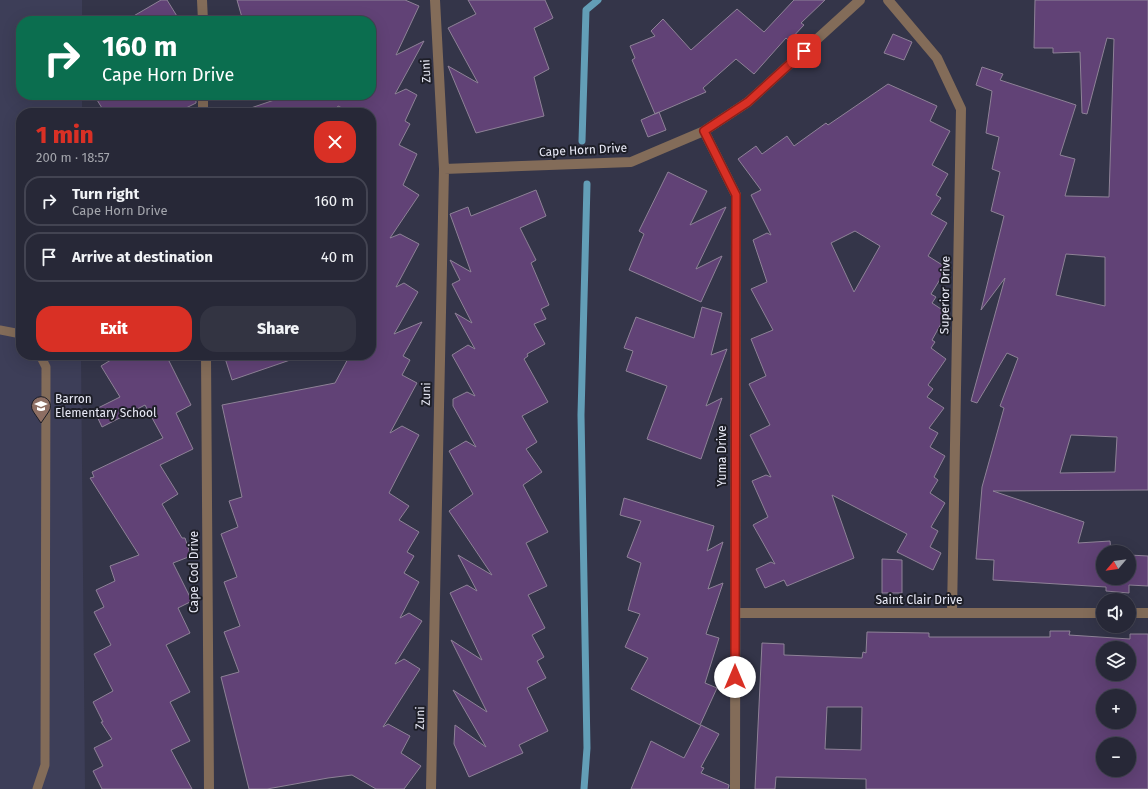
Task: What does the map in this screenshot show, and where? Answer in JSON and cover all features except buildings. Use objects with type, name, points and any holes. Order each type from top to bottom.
[{"type":"street","points":[[202,0],[203,16]]},
{"type":"street","name":"Zuni","points":[[431,789],[444,169],[435,0]]},
{"type":"street","name":"Cape Horn Drive","points":[[444,169],[631,162],[704,131],[748,102],[860,0]]},
{"type":"street","name":"Superior Drive","points":[[888,0],[937,58],[961,109],[952,613]]},
{"type":"street","name":"Yuma Drive","points":[[704,131],[736,195],[735,789]]},
{"type":"street","name":"Cape Cod Drive","points":[[206,360],[209,789]]},
{"type":"street","name":"Saint Clair Drive","points":[[735,613],[1096,614]]},
{"type":"street","points":[[1136,614],[1148,614]]},
{"type":"lane","points":[[0,330],[16,333]]},
{"type":"lane","points":[[37,789],[45,765],[46,367],[42,360]]},
{"type":"shaded area","name":"Barron Elementary School","points":[[0,0],[82,0],[82,16],[16,16],[16,100],[82,100],[82,108],[16,108],[16,360],[81,360],[85,789],[0,789]]},
{"type":"waterway","points":[[582,141],[586,10],[598,0]]},
{"type":"waterway","points":[[584,789],[587,748],[581,415],[587,184]]},
{"type":"place","name":"Barron Elementary School","points":[[41,423]]},
{"type":"route","points":[[735,677],[736,195],[704,131],[748,102],[804,51]]}]
